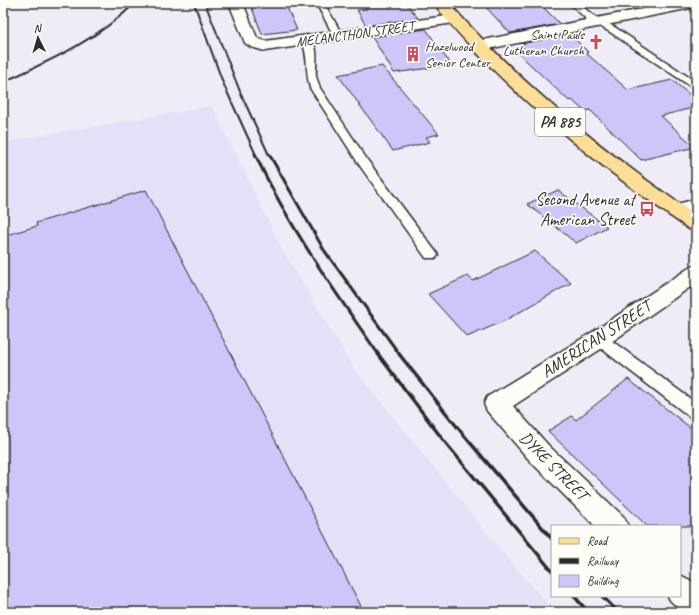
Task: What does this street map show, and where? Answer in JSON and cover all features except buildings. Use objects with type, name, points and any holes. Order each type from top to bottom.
[{"type":"main road","name":"PA 885","points":[[440,3],[478,46],[559,121],[696,224]]},
{"type":"street","name":"MELANCTHON STREET","points":[[236,3],[250,40],[256,44],[275,45],[307,41],[454,19]]},
{"type":"street","points":[[478,46],[600,23],[694,3]]},
{"type":"street","points":[[677,211],[696,205]]},
{"type":"street","name":"AMERICAN STREET","points":[[496,404],[599,339],[696,273]]},
{"type":"street","name":"DYKE STREET","points":[[496,404],[540,454],[613,525]]},
{"type":"street","points":[[681,591],[696,605]]},
{"type":"lane","points":[[320,3],[338,36]]},
{"type":"lane","points":[[574,3],[588,16],[696,87]]},
{"type":"lane","points":[[307,41],[312,54],[310,74],[315,88],[364,163],[431,255]]},
{"type":"lane","points":[[599,339],[696,412]]},
{"type":"shaded area","points":[[212,106],[283,251],[355,370],[503,553],[555,612],[3,612],[3,142]]},
{"type":"railway","points":[[3,82],[73,48],[105,28],[135,3]]},
{"type":"railway","points":[[194,3],[223,83],[256,155]]},
{"type":"railway","points":[[205,3],[241,94],[269,155]]},
{"type":"railway","points":[[255,154],[282,206],[312,257],[379,355]]},
{"type":"railway","points":[[269,154],[324,250],[400,355]]},
{"type":"railway","points":[[378,354],[444,441],[551,570]]},
{"type":"railway","points":[[399,354],[462,433],[551,538]]},
{"type":"railway","points":[[575,597],[588,612]]},
{"type":"railway","points":[[603,597],[618,612]]},
{"type":"place","name":"Saint Pauls Lutheran Church","points":[[596,42]]},
{"type":"place","name":"Hazelwood Senior Center","points":[[413,54]]},
{"type":"place","name":"Second Avenue at American Street","points":[[647,209]]}]
